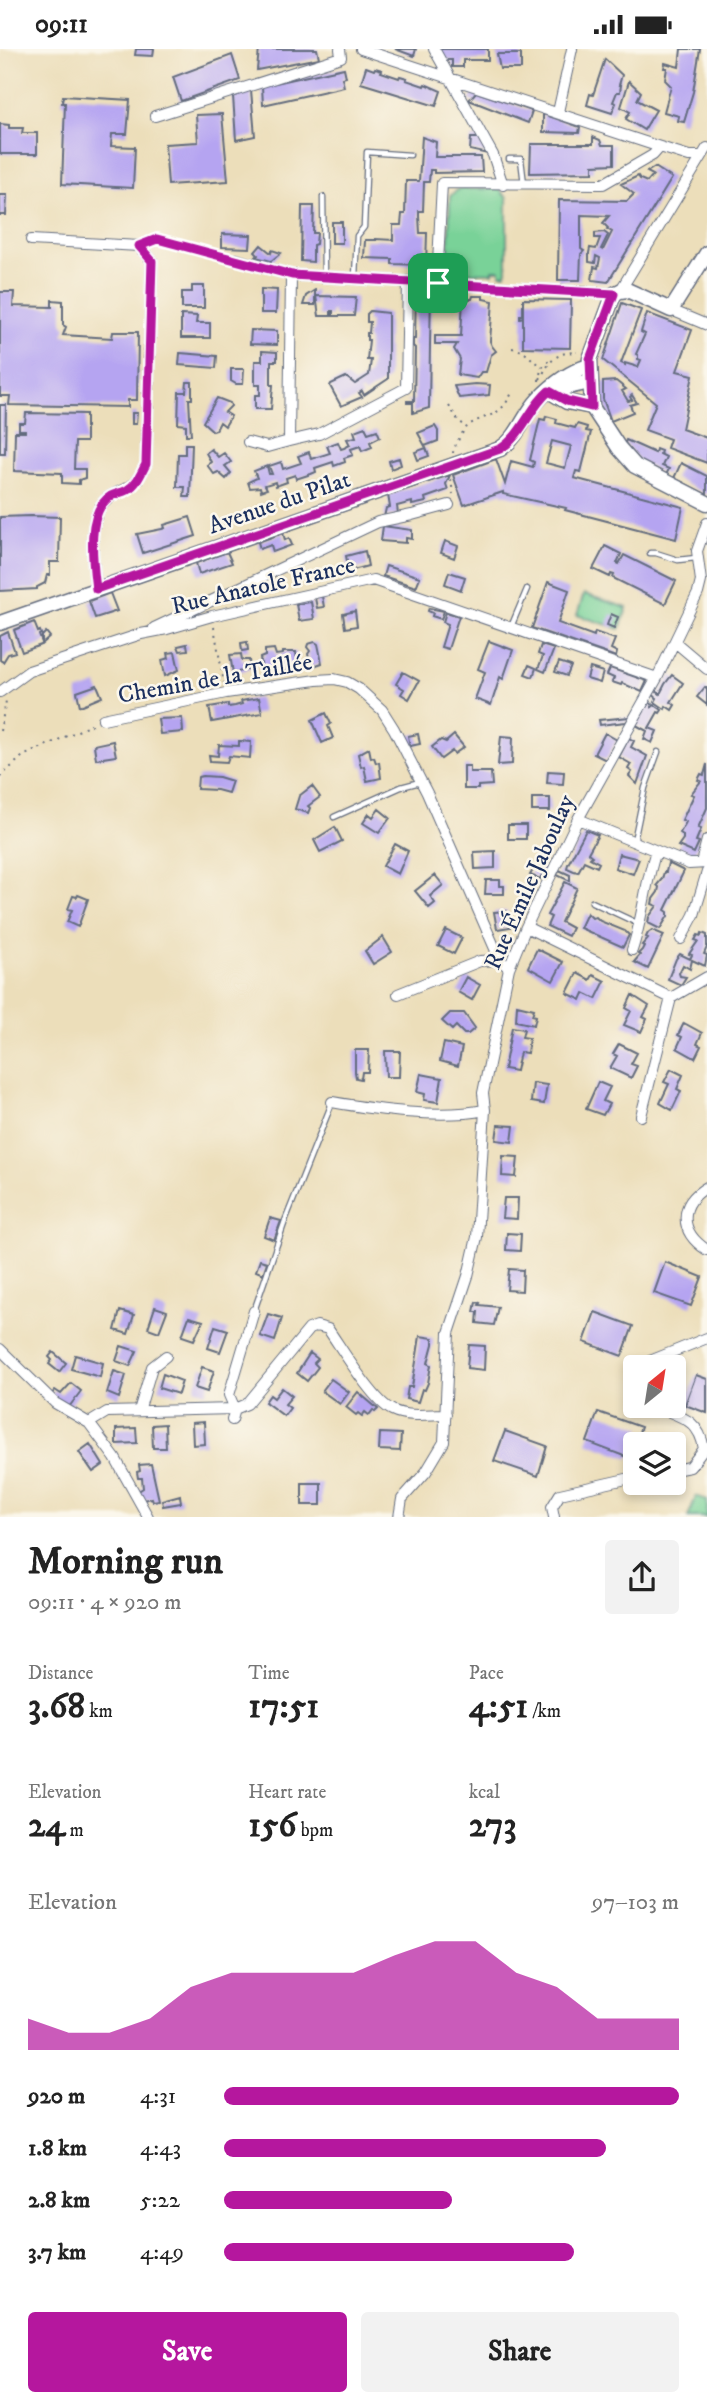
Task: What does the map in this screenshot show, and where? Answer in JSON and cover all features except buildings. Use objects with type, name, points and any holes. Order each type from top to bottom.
[{"type":"main road","points":[[707,253],[671,310],[627,290],[617,292],[590,360],[592,407],[619,448],[635,466],[707,503]]},
{"type":"main road","name":"Avenue du Pilat","points":[[0,623],[500,449],[511,441],[538,400],[565,376],[590,360]]},
{"type":"main road","points":[[549,391],[590,382]]},
{"type":"main road","points":[[549,391],[567,401],[592,407]]},
{"type":"street","points":[[155,116],[341,57],[340,49]]},
{"type":"street","points":[[361,49],[689,156],[704,152]]},
{"type":"street","points":[[434,49],[493,155],[503,185]]},
{"type":"street","points":[[558,112],[572,49]]},
{"type":"street","points":[[438,283],[442,183],[603,184],[653,155],[660,147]]},
{"type":"street","points":[[236,259],[292,275],[617,292],[704,152]]},
{"type":"street","points":[[31,240],[139,246],[152,261],[146,464],[138,480],[101,504],[95,518],[93,557],[96,589]]},
{"type":"street","points":[[289,441],[292,275]]},
{"type":"street","points":[[248,442],[267,447],[319,434],[406,388],[408,281]]},
{"type":"street","points":[[671,310],[707,325]]},
{"type":"street","points":[[141,634],[378,522],[449,505]]},
{"type":"street","name":"Rue Émile Jaboulay","points":[[400,1517],[402,1499],[426,1472],[444,1442],[449,1333],[468,1276],[477,1237],[484,1093],[509,968],[526,926],[578,819],[657,678],[700,587],[698,544],[707,523]]},
{"type":"street","name":"Rue Anatole France","points":[[4,689],[29,671],[141,634],[373,580],[657,678]]},
{"type":"street","points":[[675,642],[707,669]]},
{"type":"street","name":"Chemin de la Taillée","points":[[103,719],[226,693],[316,680],[334,679],[347,682],[371,699],[382,711],[421,782],[500,960],[509,968]]},
{"type":"street","points":[[578,819],[689,864],[705,866]]},
{"type":"street","points":[[681,939],[694,915],[705,866],[707,840]]},
{"type":"street","points":[[632,950],[656,851]]},
{"type":"street","points":[[526,926],[671,998]]},
{"type":"street","points":[[398,995],[480,961],[500,960]]},
{"type":"street","points":[[641,1116],[671,998],[707,977]]},
{"type":"street","points":[[332,1102],[461,1115],[485,1110]]},
{"type":"street","points":[[707,1187],[695,1194],[686,1206],[685,1221],[698,1245],[707,1250]]},
{"type":"street","points":[[232,1420],[235,1409],[229,1395],[254,1311]]},
{"type":"street","points":[[89,1423],[107,1412],[235,1409],[247,1404],[309,1329],[317,1326],[328,1329],[378,1399],[392,1410],[409,1414],[446,1414]]},
{"type":"street","points":[[665,1355],[707,1338]]},
{"type":"street","points":[[0,1349],[55,1402],[89,1423],[116,1458],[148,1517]]},
{"type":"street","points":[[139,1411],[152,1367],[166,1356]]},
{"type":"street","points":[[684,1418],[696,1426],[704,1449],[690,1467],[686,1468]]},
{"type":"street","points":[[554,1517],[552,1507],[560,1494],[623,1480]]},
{"type":"lane","points":[[355,278],[357,236],[364,227],[367,152],[410,155]]},
{"type":"lane","points":[[509,159],[521,159],[524,185]]},
{"type":"lane","points":[[323,197],[324,277]]},
{"type":"lane","points":[[650,553],[678,560],[697,558]]},
{"type":"lane","points":[[511,627],[527,589]]},
{"type":"lane","points":[[634,841],[645,788],[657,752]]},
{"type":"lane","points":[[334,817],[401,787],[421,782]]},
{"type":"lane","points":[[592,902],[639,925]]},
{"type":"lane","points":[[254,1311],[285,1221],[332,1102]]},
{"type":"path","points":[[139,246],[157,239],[236,259]]},
{"type":"path","points":[[512,348],[525,352],[542,367]]},
{"type":"path","points":[[553,359],[538,382],[542,367],[553,359],[565,352],[590,360]]},
{"type":"path","points":[[456,444],[466,426],[493,416],[512,393]]},
{"type":"path","points":[[449,406],[458,420],[466,426]]},
{"type":"path","points":[[449,505],[455,503],[451,485],[452,474]]},
{"type":"path","points":[[212,616],[226,693]]},
{"type":"path","points":[[0,731],[4,689]]},
{"type":"path","points":[[0,777],[23,755],[103,719]]},
{"type":"green space","points":[[458,189],[499,189],[507,198],[505,274],[500,274],[500,270],[493,270],[493,273],[451,272],[448,269],[450,196]]},
{"type":"green space","points":[[584,594],[627,608],[620,629],[577,615]]},
{"type":"green space","points":[[696,1496],[707,1500],[707,1517],[688,1517]]},
{"type":"route","points":[[157,239],[292,275],[438,283],[614,294],[590,359],[592,407],[567,401],[549,391],[538,400],[511,441],[500,449],[96,589],[93,557],[95,518],[101,504],[138,480],[146,464],[152,261],[139,246],[157,239]]}]
